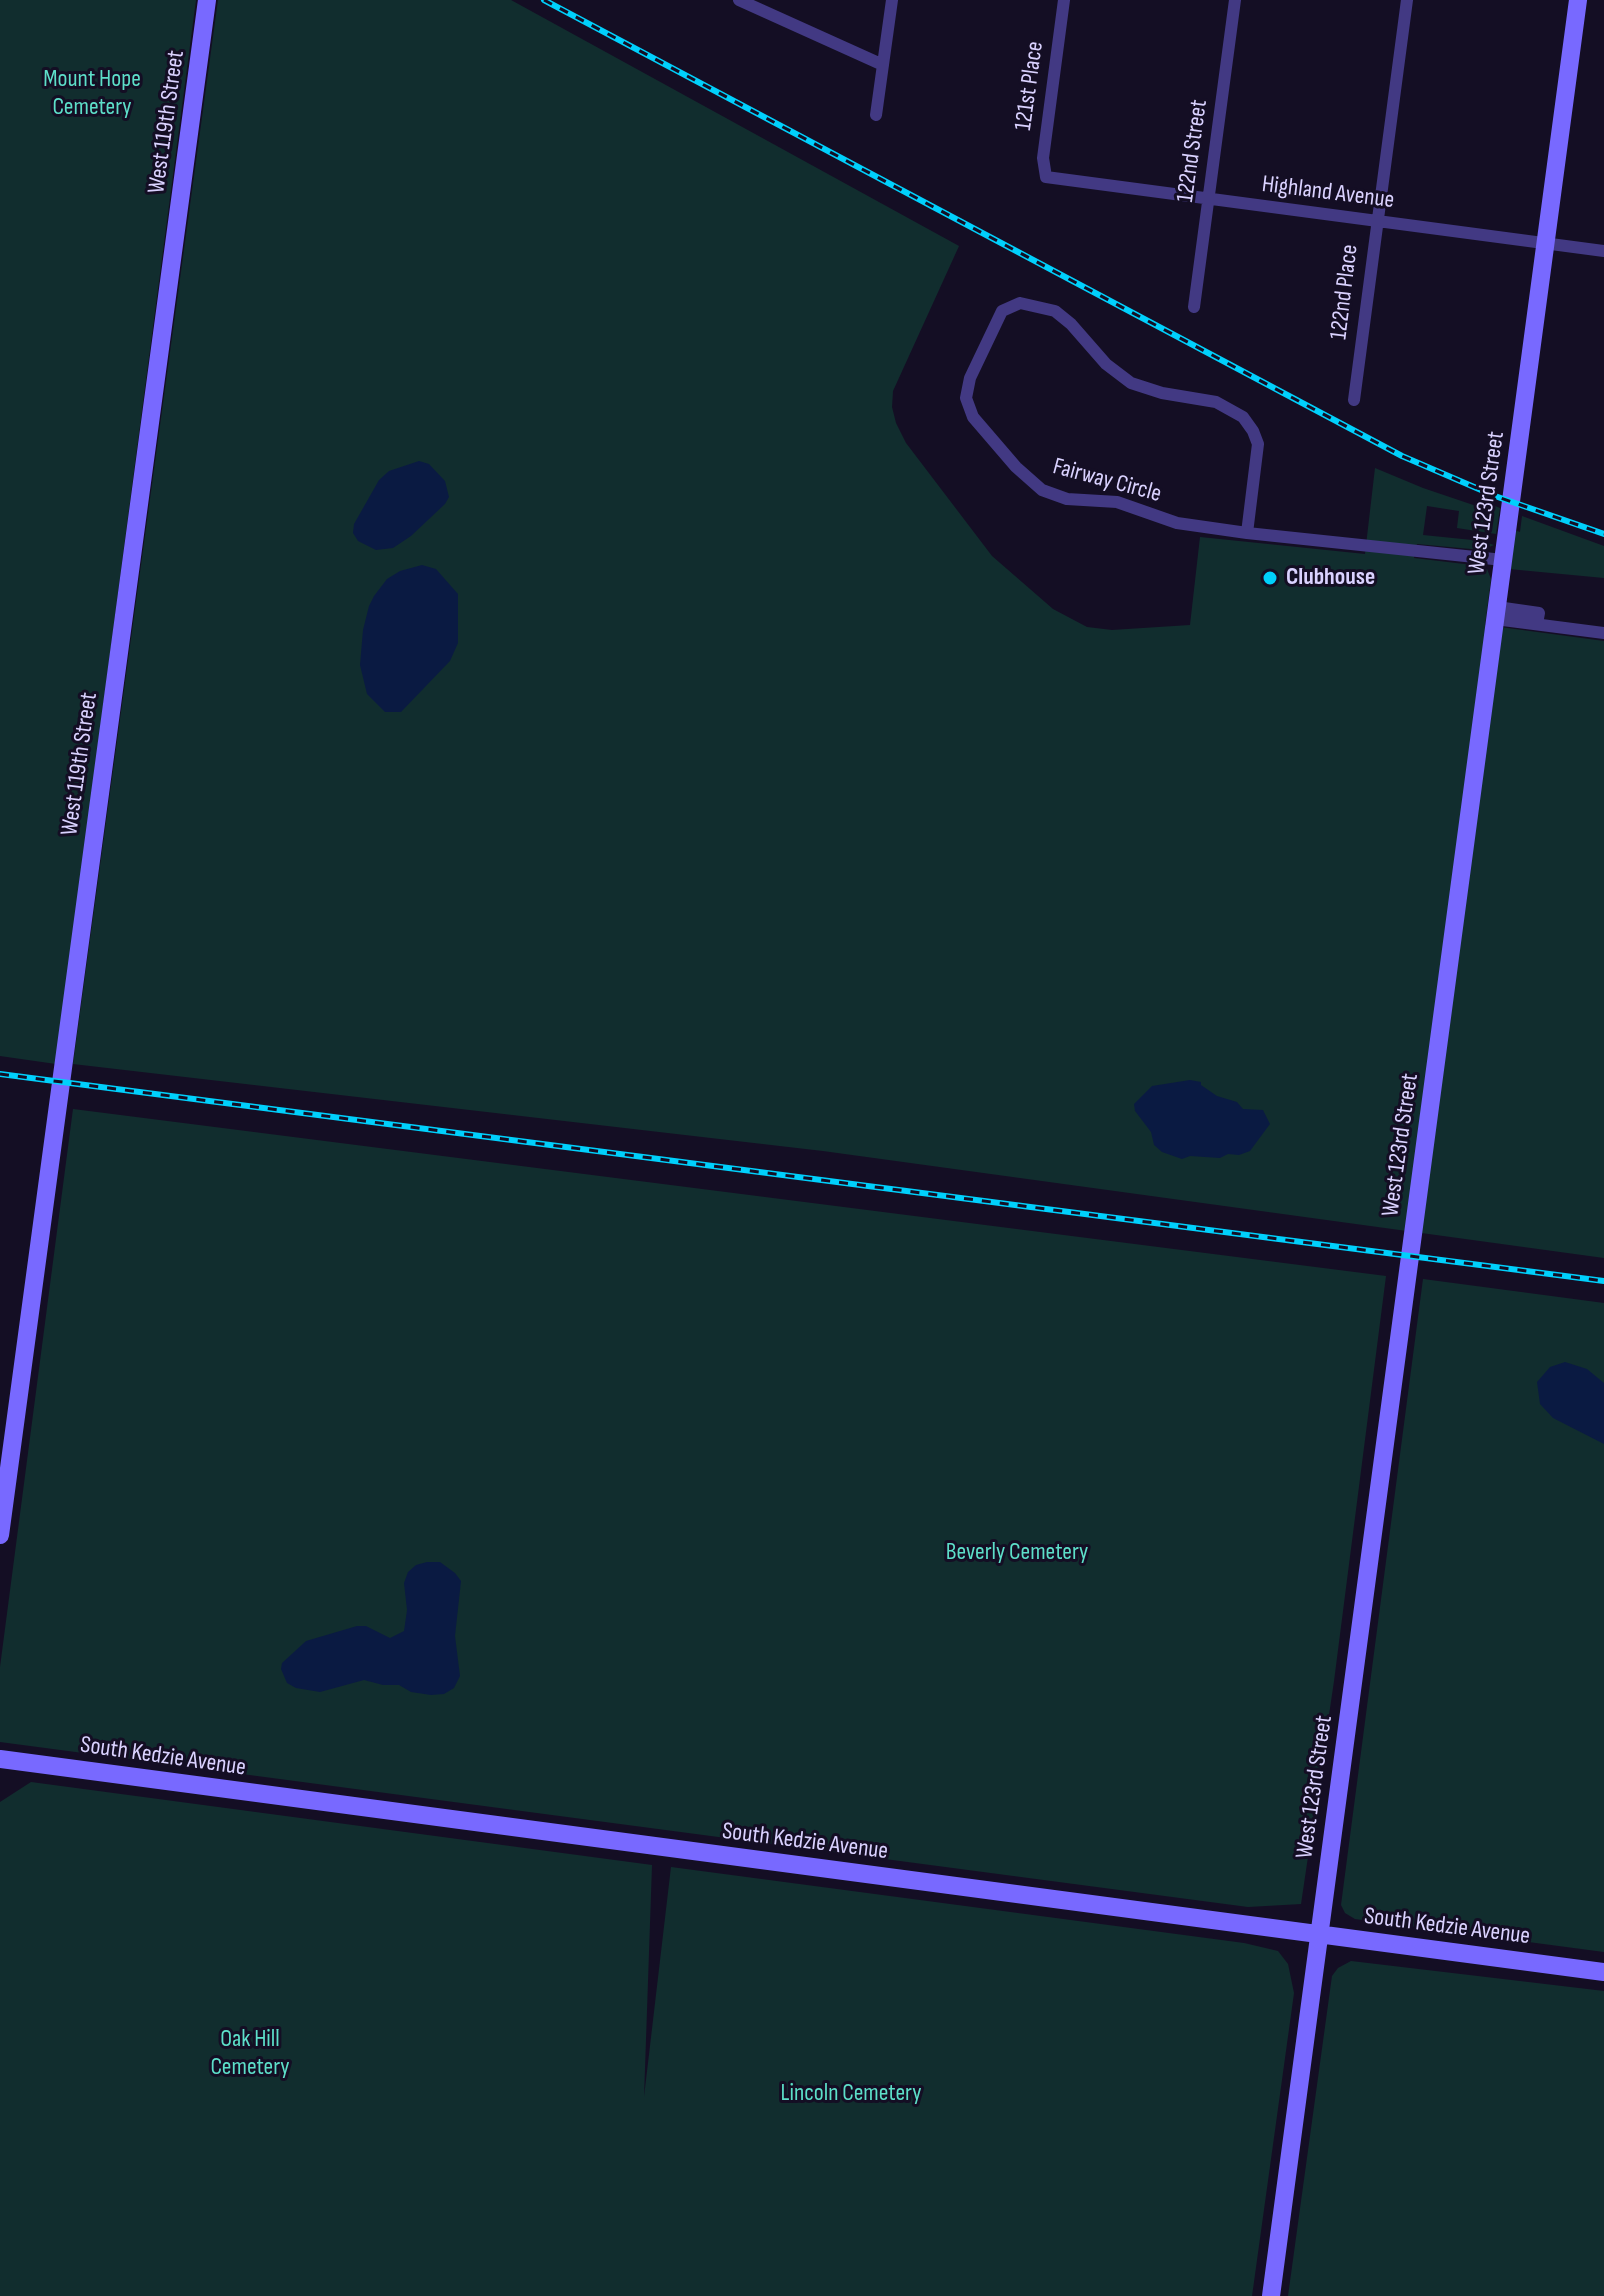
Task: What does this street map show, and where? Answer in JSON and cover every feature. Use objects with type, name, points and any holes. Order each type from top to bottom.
[{"type":"street","name":"West 119th Street","points":[[0,1535],[207,0]]},
{"type":"street","points":[[739,0],[883,65]]},
{"type":"street","points":[[876,115],[892,0]]},
{"type":"street","name":"121st Place","points":[[1046,177],[1043,158],[1064,0]]},
{"type":"street","name":"122nd Street","points":[[1194,307],[1235,0]]},
{"type":"street","name":"122nd Place","points":[[1354,400],[1407,0]]},
{"type":"street","name":"West 123rd Street","points":[[1271,2296],[1578,0]]},
{"type":"street","name":"Highland Avenue","points":[[1046,177],[1604,251]]},
{"type":"street","name":"Fairway Circle","points":[[1247,533],[1258,444],[1243,417],[1216,402],[1162,393],[1131,383],[1106,364],[1071,324],[1055,311],[1020,303],[1002,311],[970,378],[966,398],[973,417],[1042,490],[1067,499],[1117,502],[1177,523],[1247,533],[1503,560]]},
{"type":"street","points":[[1496,613],[1604,633]]},
{"type":"street","name":"South Kedzie Avenue","points":[[0,1759],[1604,1972]]},
{"type":"green space","name":"Mount Hope Cemetery","points":[[0,0],[196,0],[56,1064],[0,1056]]},
{"type":"green space","points":[[218,0],[511,0],[959,246],[893,391],[892,407],[896,423],[906,443],[992,556],[1053,609],[1087,627],[1112,630],[1190,625],[1200,537],[1365,554],[1375,468],[1488,510],[1490,504],[1500,508],[1496,534],[1457,528],[1459,511],[1427,506],[1423,535],[1494,545],[1482,550],[1417,544],[1414,558],[1487,569],[1491,579],[1485,625],[1604,641],[1604,1258],[823,1151],[73,1064]]},
{"type":"green space","points":[[1522,516],[1604,546],[1604,578],[1509,569],[1514,530],[1520,532]]},
{"type":"green space","name":"Beverly Cemetery","points":[[73,1109],[1386,1276],[1334,1681],[1301,1904],[1248,1907],[0,1742],[0,1667]]},
{"type":"green space","points":[[1423,1279],[1604,1303],[1604,1952],[1355,1919],[1345,1913],[1341,1905]]},
{"type":"green space","points":[[31,1782],[652,1865],[644,2097],[671,1867],[1244,1943],[1278,1951],[1288,1964],[1294,1993],[1252,2296],[0,2296],[0,1802]]},
{"type":"green space","points":[[1351,1961],[1604,1991],[1604,2296],[1288,2296],[1332,1976],[1338,1968]]},
{"type":"water","points":[[419,461],[429,464],[445,481],[449,497],[445,504],[411,536],[393,548],[376,550],[358,541],[353,533],[354,524],[379,480],[389,471]]},
{"type":"water","points":[[422,565],[436,569],[458,594],[458,643],[450,661],[401,712],[385,712],[367,694],[360,665],[369,606],[387,579],[400,571]]},
{"type":"water","points":[[1190,1080],[1201,1082],[1217,1096],[1237,1102],[1243,1109],[1263,1110],[1270,1124],[1250,1151],[1220,1158],[1190,1156],[1182,1159],[1162,1152],[1154,1145],[1151,1132],[1135,1111],[1134,1104],[1152,1086]]},
{"type":"water","points":[[1565,1362],[1587,1369],[1604,1383],[1604,1444],[1553,1418],[1540,1404],[1537,1382],[1550,1367]]},
{"type":"water","points":[[440,1562],[461,1581],[455,1636],[460,1676],[454,1688],[444,1694],[431,1695],[411,1692],[399,1685],[364,1680],[320,1692],[296,1688],[287,1683],[281,1669],[282,1663],[306,1641],[357,1626],[366,1626],[390,1638],[404,1631],[407,1610],[404,1583],[408,1572],[416,1565]]},
{"type":"railway","points":[[544,0],[1402,456],[1495,496],[1604,534]]},
{"type":"railway","points":[[0,1074],[1604,1281]]},
{"type":"place","name":"Clubhouse","points":[[1270,578]]},
{"type":"park label","name":"Oak Hill Cemetery","points":[[250,2054]]},
{"type":"park label","name":"Lincoln Cemetery","points":[[851,2094]]}]
